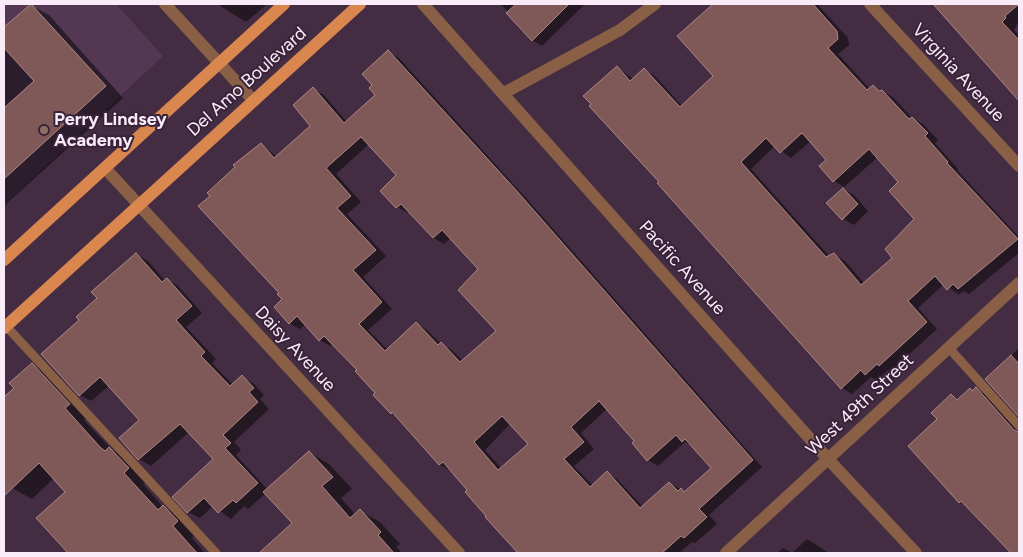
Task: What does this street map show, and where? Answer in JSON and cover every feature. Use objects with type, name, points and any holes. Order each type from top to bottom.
[{"type":"main road","name":"Del Amo Boulevard","points":[[4,260],[284,4]]},
{"type":"main road","name":"Del Amo Boulevard","points":[[5,327],[360,4]]},
{"type":"street","points":[[165,4],[253,100]]},
{"type":"street","name":"Pacific Avenue","points":[[423,4],[828,459],[916,553]]},
{"type":"street","points":[[504,93],[620,30],[655,4]]},
{"type":"street","name":"Virginia Avenue","points":[[870,4],[1019,166]]},
{"type":"street","name":"Daisy Avenue","points":[[105,168],[459,553]]},
{"type":"street","name":"West 49th Street","points":[[726,553],[1019,284]]},
{"type":"lane","points":[[5,327],[216,553]]},
{"type":"lane","points":[[949,348],[1019,426]]},
{"type":"shaded area","name":"Perry Lindsey Academy","points":[[4,4],[116,4],[163,56],[4,205]]},
{"type":"building","points":[[31,4],[106,86],[4,179],[4,108],[34,81],[4,48],[4,27]]},
{"type":"building","points":[[516,4],[569,4],[532,41],[506,13]]},
{"type":"building","points":[[713,4],[813,4],[837,31],[838,39],[828,48],[867,90],[873,85],[879,91],[882,90],[909,119],[912,117],[928,133],[925,136],[947,163],[1018,239],[958,289],[953,284],[947,290],[935,276],[908,301],[927,322],[879,366],[877,364],[865,375],[861,370],[841,389],[657,183],[659,182],[589,106],[591,104],[583,96],[617,66],[630,81],[644,68],[680,107],[713,76],[677,36]],"holes":[[[802,133],[826,160],[819,166],[833,182],[869,149],[898,182],[889,191],[914,219],[885,249],[892,258],[861,285],[834,253],[826,257],[741,162],[766,138],[780,153]]]},
{"type":"building","points":[[933,4],[1019,4],[1005,16],[1006,18],[1002,22],[1019,40],[1019,101]]},
{"type":"building","points":[[388,50],[516,190],[753,460],[699,509],[707,517],[684,538],[681,536],[662,553],[518,553],[485,517],[465,492],[467,490],[443,462],[439,465],[392,412],[391,414],[373,395],[375,393],[355,371],[357,370],[324,336],[319,341],[297,316],[289,324],[274,307],[282,299],[277,294],[279,293],[198,206],[210,196],[207,193],[235,167],[233,165],[261,143],[274,158],[310,126],[293,105],[313,87],[344,123],[375,95],[369,88],[372,85],[362,74]],"holes":[[[361,137],[396,175],[380,191],[396,208],[401,204],[433,238],[442,230],[478,269],[458,290],[496,331],[460,362],[441,342],[438,345],[416,322],[385,351],[359,324],[382,302],[353,270],[376,250],[337,208],[351,196],[326,168]],[[599,401],[634,441],[632,443],[647,461],[676,435],[682,442],[685,439],[711,468],[684,492],[681,488],[678,491],[669,482],[640,508],[607,471],[590,487],[564,459],[584,442],[571,427]],[[502,416],[528,444],[498,470],[474,442]]]},
{"type":"building","points":[[843,188],[858,204],[842,220],[826,203]]},
{"type":"building","points":[[136,253],[162,282],[167,278],[192,306],[176,320],[205,352],[201,356],[230,386],[242,375],[254,388],[249,392],[258,402],[223,435],[231,443],[225,448],[258,483],[236,503],[233,500],[218,513],[204,498],[187,513],[172,497],[213,459],[180,424],[138,460],[119,438],[139,420],[100,377],[79,396],[41,354],[79,320],[76,317],[97,298],[91,292]]},
{"type":"building","points":[[1011,355],[1019,364],[1019,417],[985,379]]},
{"type":"building","points":[[32,363],[70,404],[65,408],[101,448],[105,451],[109,447],[129,468],[124,473],[158,510],[163,505],[178,521],[173,526],[197,553],[68,553],[36,518],[65,492],[39,463],[4,496],[4,397],[14,388],[9,383]]},
{"type":"building","points":[[976,387],[1014,430],[1019,432],[1019,553],[1011,553],[961,501],[959,503],[908,446],[937,419],[931,413],[951,394],[957,400],[970,388],[972,391]]},
{"type":"building","points":[[309,451],[333,477],[322,486],[350,518],[360,509],[381,532],[378,535],[394,553],[259,553],[292,523],[263,492]]},
{"type":"place","name":"Perry Lindsey Academy","points":[[44,130]]}]
